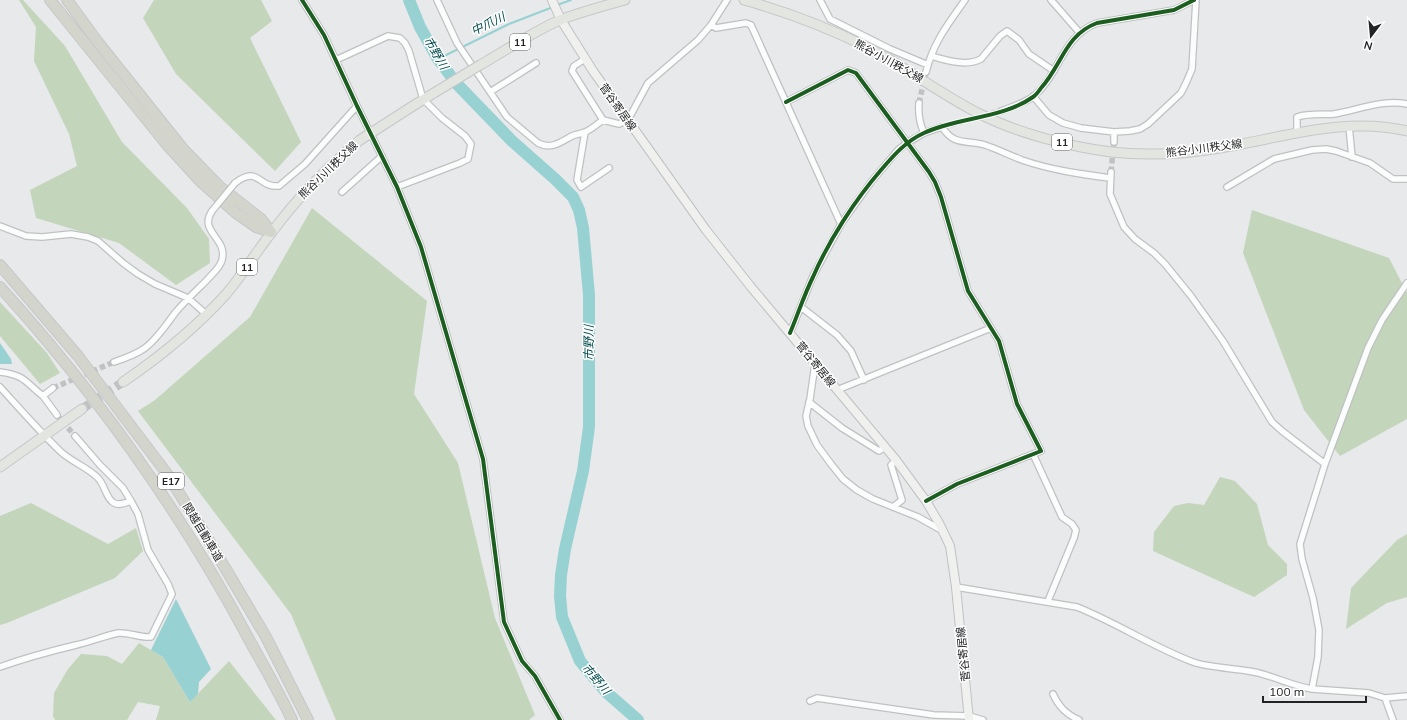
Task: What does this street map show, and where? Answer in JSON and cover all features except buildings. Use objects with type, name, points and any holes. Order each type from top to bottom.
[{"type":"highway","points":[[50,0],[168,146],[200,182],[236,213],[256,227],[271,232]]},
{"type":"highway","points":[[67,0],[97,41],[184,150],[220,187],[261,220],[271,232]]},
{"type":"highway","name":"関越自動車道","points":[[0,265],[78,356],[165,472],[205,534],[266,637],[308,720]]},
{"type":"highway","name":"関越自動車道","points":[[0,287],[32,322],[100,406],[153,479],[231,606],[292,720]]},
{"type":"main road","name":"菅谷寄居線","points":[[552,0],[561,20],[585,59],[706,230],[751,288],[896,460],[926,500],[950,546],[956,587],[969,718]]},
{"type":"main road","name":"熊谷小川秩父線","points":[[123,382],[166,351],[207,315],[228,292],[271,232],[298,198],[338,158],[360,140],[422,100],[547,27],[561,20],[598,7],[625,0]]},
{"type":"main road","name":"熊谷小川秩父線","points":[[744,0],[773,8],[821,26],[870,49],[980,114],[1026,132],[1076,146],[1112,152],[1162,154],[1221,148],[1297,133],[1349,126],[1374,126],[1407,131]]},
{"type":"main road","points":[[0,467],[82,409]]},
{"type":"street","points":[[302,0],[324,35],[397,187],[421,247],[482,460],[504,622],[522,661],[535,676],[560,720]]},
{"type":"street","points":[[437,0],[457,43],[507,117],[538,143],[543,145],[556,145],[574,135],[585,132],[603,120]]},
{"type":"street","points":[[585,59],[574,66],[572,71],[603,120],[619,124],[628,120],[648,83],[698,40],[711,25],[727,0]]},
{"type":"street","points":[[820,0],[830,19],[890,49],[928,65]]},
{"type":"street","points":[[926,72],[937,40],[965,0]]},
{"type":"street","points":[[1051,0],[1080,32]]},
{"type":"street","points":[[1001,111],[1033,96],[1045,84],[1070,43],[1080,32],[1090,26],[1097,23],[1174,10],[1195,0],[1192,69],[1180,93],[1148,124],[1140,129],[1114,132],[1063,124],[1050,115],[1033,96]]},
{"type":"street","points":[[711,25],[716,28],[746,23],[751,25],[841,224]]},
{"type":"street","points":[[931,56],[962,62],[976,62],[1007,30],[1019,40],[1029,54],[1054,71]]},
{"type":"street","points":[[336,60],[388,36],[400,38],[406,43],[409,51],[422,100],[465,136],[471,144],[468,159],[397,187]]},
{"type":"street","points":[[490,92],[536,63]]},
{"type":"street","points":[[786,102],[845,72],[851,71],[856,73],[935,182],[941,197],[968,291],[999,341],[1017,404],[1042,451],[956,484],[926,500]]},
{"type":"street","points":[[1297,133],[1298,117],[1303,115],[1333,114],[1388,103],[1398,102],[1407,104]]},
{"type":"street","points":[[919,103],[918,114],[920,125],[924,133]]},
{"type":"street","points":[[114,362],[144,349],[188,298],[218,268],[222,261],[223,252],[221,245],[208,228],[207,223],[209,215],[235,183],[248,175],[255,176],[270,186],[278,186],[305,164],[357,106]]},
{"type":"street","points":[[1349,126],[1352,157]]},
{"type":"street","points":[[790,333],[813,276],[841,224],[871,182],[898,150],[907,143],[924,133],[942,127],[947,135],[956,140],[984,145],[1023,160],[1063,171],[1110,175],[1110,194],[1124,227],[1135,240],[1149,249],[1165,264],[1191,296],[1223,341],[1272,422],[1325,464]]},
{"type":"street","points":[[585,132],[577,180],[581,187],[609,168]]},
{"type":"street","points":[[1114,132],[1114,142]]},
{"type":"street","points":[[1227,187],[1282,156],[1312,150],[1326,149],[1370,163],[1393,179],[1407,179]]},
{"type":"street","points":[[342,192],[382,156]]},
{"type":"street","points":[[0,226],[26,236],[42,237],[57,234],[71,234],[98,240],[123,263],[138,274],[155,284],[188,298],[207,315]]},
{"type":"street","points":[[1312,689],[1318,657],[1319,630],[1313,598],[1302,559],[1300,544],[1325,464],[1368,348],[1382,320],[1407,283]]},
{"type":"street","points":[[801,306],[837,335],[850,351],[864,380]]},
{"type":"street","points":[[837,390],[992,328]]},
{"type":"street","points":[[815,364],[806,416],[808,426],[817,445],[831,464],[844,479],[857,490],[873,500],[918,517],[943,531]]},
{"type":"street","points":[[0,372],[13,374],[26,380],[43,396],[57,415]]},
{"type":"street","points":[[0,387],[62,453],[89,470],[100,480],[111,501],[122,505],[131,501]]},
{"type":"street","points":[[43,396],[53,388]]},
{"type":"street","points":[[809,402],[842,428],[879,451],[885,447]]},
{"type":"street","points":[[0,667],[118,633],[151,638],[172,594],[168,584],[148,550],[138,514],[131,501],[123,488],[100,465],[75,436]]},
{"type":"street","points":[[1033,454],[1062,517],[1072,524],[1076,530],[1048,601]]},
{"type":"street","points":[[892,507],[902,500],[891,465],[896,460]]},
{"type":"street","points":[[956,587],[1077,607],[1095,614],[1195,663],[1254,672],[1303,688],[1369,693],[1385,698],[1407,696]]},
{"type":"street","points":[[1053,694],[1062,710],[1079,720]]},
{"type":"street","points":[[810,701],[817,698],[934,715],[983,720]]},
{"type":"street","points":[[1385,698],[1393,720]]},
{"type":"green space","points":[[19,0],[23,0],[65,46],[122,142],[187,208],[209,239],[210,263],[176,285],[119,243],[36,218],[30,190],[77,166],[69,134],[34,61],[36,27]]},
{"type":"green space","points":[[154,0],[261,0],[272,21],[250,38],[301,142],[275,171],[176,74],[143,18]]},
{"type":"green space","points":[[312,208],[427,301],[414,394],[458,463],[495,618],[535,715],[529,720],[336,720],[291,614],[138,411],[155,400],[250,317]]},
{"type":"green space","points":[[1252,210],[1389,258],[1407,293],[1407,419],[1340,456],[1304,410],[1243,253]]},
{"type":"green space","points":[[0,302],[47,353],[60,373],[40,384],[0,336]]},
{"type":"green space","points":[[1220,477],[1235,481],[1257,504],[1268,545],[1287,564],[1287,575],[1254,597],[1153,551],[1154,532],[1174,506],[1188,503],[1204,505]]},
{"type":"green space","points":[[31,503],[108,544],[136,528],[143,551],[115,578],[0,625],[0,516]]},
{"type":"green space","points":[[1407,534],[1407,597],[1387,603],[1346,629],[1351,588],[1397,540]]},
{"type":"green space","points":[[139,643],[163,657],[190,702],[229,661],[276,720],[156,720],[160,706],[138,702],[127,720],[55,720],[53,716],[54,693],[68,669],[81,654],[107,656],[122,664]]},
{"type":"water","points":[[0,343],[11,359],[12,364],[0,364]]},
{"type":"water","points":[[176,599],[211,669],[199,682],[198,694],[190,702],[163,657],[151,650]]},
{"type":"waterway","name":"市野川","points":[[409,0],[420,27],[438,59],[456,83],[512,141],[573,197],[579,210],[583,228],[589,295],[589,427],[583,471],[565,549],[561,575],[560,596],[562,617],[580,661],[606,692],[638,720]]},
{"type":"waterway","name":"中爪川","points":[[557,5],[571,0]]},
{"type":"waterway","name":"中爪川","points":[[438,59],[509,24],[553,7]]},
{"type":"tunnel","points":[[919,103],[926,72]]},
{"type":"tunnel","points":[[942,127],[1001,111]]},
{"type":"tunnel","points":[[1111,172],[1114,142]]},
{"type":"tunnel","points":[[53,388],[114,362]]},
{"type":"tunnel","points":[[82,409],[123,382]]},
{"type":"tunnel","points":[[57,415],[75,436]]},
{"type":"cycle path","points":[[302,0],[324,35],[397,187],[421,247],[483,459],[504,622],[522,661],[535,676],[560,720]]},
{"type":"cycle path","points":[[790,333],[819,263],[852,207],[871,182],[906,144],[918,136],[937,128],[1008,110],[1033,97],[1048,79],[1071,43],[1086,28],[1097,23],[1174,10],[1194,0]]},
{"type":"cycle path","points":[[786,102],[848,70],[856,73],[929,172],[941,197],[968,291],[999,341],[1017,404],[1041,451],[957,484],[926,501]]}]
